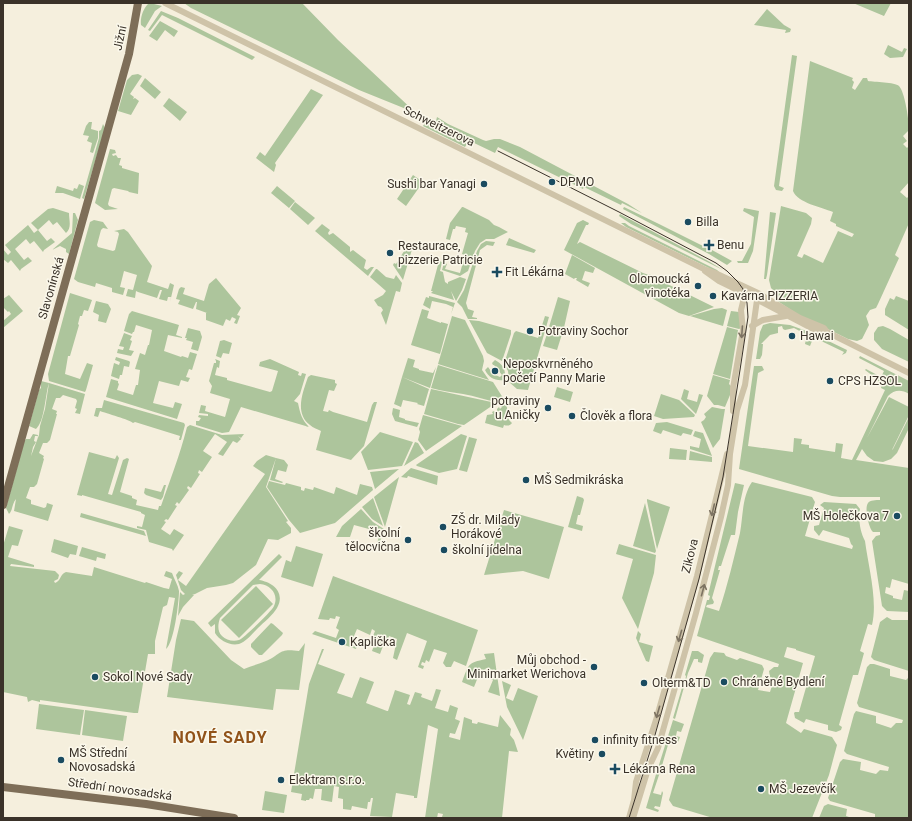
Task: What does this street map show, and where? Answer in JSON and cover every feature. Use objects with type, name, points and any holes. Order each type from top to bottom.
[{"type":"main road","name":"Jižní","points":[[122,78],[133,36],[138,3]]},
{"type":"main road","name":"Slavonínská","points":[[3,506],[122,78]]},
{"type":"main road","name":"Střední novosadská","points":[[3,787],[146,804],[234,818]]},
{"type":"street","name":"Schweitzerova","points":[[165,3],[704,270],[715,273],[757,296],[800,318],[824,328],[827,332],[909,373]]},
{"type":"street","name":"Schweitzerova","points":[[704,270],[716,280],[745,294],[757,296],[786,316],[821,333],[827,332]]},
{"type":"street","name":"Zikova","points":[[629,818],[634,801],[636,782],[656,720],[686,615],[725,461],[734,407],[733,388],[743,330],[741,310],[745,294]]},
{"type":"street","name":"Zikova","points":[[633,818],[647,770],[660,741],[721,517],[728,485],[730,454],[737,410],[745,384],[757,296]]},
{"type":"street","points":[[752,326],[763,320],[786,316]]},
{"type":"green space","points":[[184,3],[302,3],[338,40],[416,113],[359,90],[191,8]]},
{"type":"green space","points":[[853,3],[891,3],[884,16]]},
{"type":"green space","points":[[148,4],[162,6],[155,11],[145,28],[141,25],[141,19],[143,11]]},
{"type":"green space","points":[[767,9],[784,25],[791,29],[790,32],[785,33],[786,30],[754,25]]},
{"type":"green space","points":[[161,11],[255,57],[252,60],[162,15],[150,31],[148,30]]},
{"type":"green space","points":[[160,21],[178,31],[174,37],[165,30],[157,41],[149,36]]},
{"type":"green space","points":[[888,45],[902,52],[904,48],[907,49],[903,57],[890,58],[884,54]]},
{"type":"green space","points":[[792,55],[797,56],[779,186],[784,188],[782,191],[776,190],[774,186]]},
{"type":"green space","points":[[810,61],[853,78],[852,80],[854,82],[852,88],[855,90],[863,78],[867,78],[868,81],[897,85],[901,89],[905,100],[909,130],[903,136],[907,141],[903,144],[907,148],[909,146],[909,182],[900,192],[907,198],[909,196],[909,223],[895,255],[899,258],[876,308],[870,310],[866,316],[869,325],[862,339],[857,341],[848,339],[797,314],[776,300],[776,293],[771,288],[769,280],[781,206],[806,213],[812,218],[811,224],[797,256],[802,258],[804,254],[823,263],[838,231],[852,237],[854,234],[836,226],[836,224],[830,221],[833,212],[805,202],[793,191]]},
{"type":"green space","points":[[138,74],[142,76],[130,94],[134,97],[133,99],[135,98],[139,101],[131,115],[118,111],[127,80],[132,75]]},
{"type":"green space","points":[[145,78],[161,92],[155,99],[140,86]]},
{"type":"green space","points":[[311,89],[323,95],[275,163],[276,165],[274,172],[256,158],[260,152],[265,156]]},
{"type":"green space","points":[[169,98],[187,112],[180,121],[163,106]]},
{"type":"green space","points":[[437,117],[448,124],[483,140],[500,139],[520,147],[628,204],[642,213],[622,203],[621,205],[584,187],[583,189],[498,147],[495,153],[472,142],[468,142],[465,147],[423,126],[426,121],[431,119],[436,121]]},
{"type":"green space","points":[[89,122],[92,122],[91,129],[98,131],[98,138],[93,153],[90,152],[92,143],[87,141],[89,136],[83,135]]},
{"type":"green space","points":[[103,124],[105,128],[84,199],[82,198],[99,138],[99,131],[101,130]]},
{"type":"green space","points":[[110,149],[115,150],[116,153],[112,154],[113,156],[116,155],[118,158],[121,158],[119,165],[122,166],[122,168],[139,173],[138,194],[114,188],[112,189],[108,204],[109,206],[118,209],[105,210],[95,203]]},
{"type":"green space","points":[[413,175],[423,182],[406,206],[397,199]]},
{"type":"green space","points":[[79,184],[84,186],[80,199],[63,193],[55,193],[57,186],[73,191],[74,188],[77,189]]},
{"type":"green space","points":[[277,186],[295,201],[289,208],[271,193]]},
{"type":"green space","points":[[295,202],[315,218],[308,225],[290,209]]},
{"type":"green space","points":[[462,207],[489,220],[494,225],[508,232],[494,239],[486,239],[480,243],[475,251],[468,271],[460,276],[442,270],[444,263],[447,264],[445,269],[460,273],[465,255],[462,254],[468,233],[465,232],[466,228],[456,226],[455,229],[453,229],[450,240],[446,239],[450,223]]},
{"type":"green space","points":[[624,207],[711,250],[710,253],[712,250],[732,261],[727,265],[623,209]]},
{"type":"green space","points":[[53,208],[69,213],[70,226],[66,233],[57,222],[53,225],[49,220],[38,230],[31,223],[48,209]]},
{"type":"green space","points":[[744,208],[759,211],[753,251],[748,263],[738,263],[737,261],[742,261],[751,244],[754,217],[743,211]]},
{"type":"green space","points":[[770,212],[776,213],[767,275],[766,279],[764,279]]},
{"type":"green space","points":[[73,213],[75,213],[78,220],[69,254],[66,252],[66,249],[60,246],[52,250],[72,233]]},
{"type":"green space","points":[[620,214],[723,270],[631,224],[619,216]]},
{"type":"green space","points":[[94,220],[103,222],[108,229],[103,228],[101,230],[97,245],[98,247],[113,251],[115,250],[119,234],[118,232],[114,231],[124,229],[128,232],[152,266],[147,282],[168,289],[170,283],[174,285],[170,302],[171,297],[168,297],[167,301],[159,299],[162,290],[160,290],[157,298],[136,291],[135,298],[126,296],[128,289],[133,290],[137,275],[124,271],[120,287],[125,288],[123,295],[112,292],[112,288],[96,283],[95,287],[78,282],[74,279],[90,222]]},
{"type":"green space","points":[[583,220],[589,223],[586,225],[577,244],[580,242],[643,273],[650,274],[651,276],[714,307],[689,316],[679,313],[564,250],[577,223]]},
{"type":"green space","points":[[621,223],[625,223],[717,270],[721,274],[626,227]]},
{"type":"green space","points":[[322,224],[330,230],[328,233],[329,235],[333,233],[350,247],[350,252],[353,250],[366,260],[364,268],[367,270],[374,267],[368,276],[315,231]]},
{"type":"green space","points":[[28,225],[34,233],[38,230],[47,241],[51,238],[55,242],[43,252],[34,241],[30,244],[26,239],[15,249],[24,260],[28,257],[32,261],[20,271],[11,260],[8,263],[3,259],[3,249],[8,255],[11,252],[5,245]]},
{"type":"green space","points":[[509,238],[536,250],[534,253],[506,245]]},
{"type":"green space","points":[[486,241],[495,242],[493,246],[487,245],[480,250],[466,303],[468,309],[474,311],[472,317],[477,319],[468,319],[462,307],[457,302],[464,290],[477,251],[481,244]]},
{"type":"green space","points":[[400,243],[413,246],[403,280],[393,265],[394,263],[396,264],[406,248]]},
{"type":"green space","points":[[572,255],[595,268],[593,273],[585,271],[582,280],[590,283],[588,287],[576,280],[577,278],[574,279],[565,274]]},
{"type":"green space","points":[[439,261],[442,262],[440,271],[443,272],[445,282],[448,284],[448,282],[460,277],[466,279],[456,301],[451,291],[454,300],[431,293],[433,291],[431,291]]},
{"type":"green space","points":[[377,269],[386,277],[394,279],[396,275],[402,283],[400,292],[396,291],[386,325],[381,313],[383,310],[374,300],[383,295],[386,291],[370,277]]},
{"type":"green space","points":[[216,278],[241,308],[237,315],[240,316],[237,324],[234,323],[236,319],[232,317],[230,321],[226,319],[223,326],[206,320],[207,313],[196,309],[197,302],[193,309],[178,304],[180,300],[176,299],[181,287],[185,288],[183,294],[204,301],[209,284]]},
{"type":"green space","points":[[70,293],[92,300],[88,311],[84,310],[82,316],[80,316],[79,325],[70,356],[68,356],[65,374],[80,379],[87,363],[93,365],[85,392],[49,381],[48,374]]},
{"type":"green space","points":[[9,295],[23,311],[3,328],[3,321],[11,314],[3,307],[3,299]]},
{"type":"green space","points":[[429,296],[455,303],[451,314],[453,307],[446,304],[432,301],[430,309],[423,305],[426,297],[429,298]]},
{"type":"green space","points":[[896,296],[909,301],[909,330],[885,315],[885,309],[890,298],[894,300]]},
{"type":"green space","points":[[558,297],[570,301],[563,332],[549,327]]},
{"type":"green space","points":[[96,301],[108,304],[111,309],[106,323],[98,321],[99,315],[93,312]]},
{"type":"green space","points":[[722,308],[727,310],[723,326],[690,316],[714,309]]},
{"type":"green space","points":[[422,309],[429,311],[427,318],[441,323],[448,324],[450,317],[440,354],[411,345]]},
{"type":"green space","points":[[132,311],[179,325],[176,335],[182,338],[168,335],[164,351],[188,358],[190,352],[197,354],[192,370],[189,369],[186,377],[190,378],[188,382],[181,380],[179,386],[159,381],[153,403],[173,408],[175,402],[182,404],[177,419],[106,397],[111,379],[118,381],[119,384],[117,390],[133,395],[136,385],[138,385],[140,370],[135,369],[140,353],[145,355],[152,330],[136,325],[132,334],[124,331],[129,314]]},
{"type":"green space","points":[[731,311],[739,312],[741,328],[739,329],[727,326]]},
{"type":"green space","points":[[452,316],[465,320],[483,356],[484,361],[482,370],[489,380],[438,364]]},
{"type":"green space","points":[[545,316],[549,317],[528,390],[517,389],[509,382],[508,371],[504,364],[514,333],[516,331],[538,338]]},
{"type":"green space","points":[[469,320],[479,321],[511,330],[502,361],[487,353]]},
{"type":"green space","points":[[770,323],[790,325],[812,333],[807,335],[794,328],[785,330],[782,326],[778,327],[778,333],[770,335],[761,344],[763,344],[762,355],[760,359],[756,359],[760,332],[763,325]]},
{"type":"green space","points":[[883,326],[909,340],[909,362],[882,349],[874,340],[874,333],[878,327]]},
{"type":"green space","points":[[727,327],[738,330],[730,379],[713,374]]},
{"type":"green space","points":[[188,328],[200,331],[202,337],[198,351],[191,349],[193,342],[186,340],[187,338],[185,338]]},
{"type":"green space","points":[[549,328],[562,334],[557,350],[543,346]]},
{"type":"green space","points":[[124,333],[132,336],[129,350],[134,351],[131,356],[117,353],[118,349],[123,350],[124,347],[119,346]]},
{"type":"green space","points":[[818,336],[847,350],[846,353],[842,355],[844,352],[817,339],[812,341],[810,346],[805,344],[806,339]]},
{"type":"green space","points":[[224,340],[232,343],[229,354],[223,353],[221,358],[216,356],[220,341]]},
{"type":"green space","points":[[860,356],[909,381],[909,394],[903,391],[898,391],[893,392],[888,396],[867,438],[889,397],[909,407],[909,415],[892,450],[909,417],[909,428],[897,453],[891,459],[883,462],[874,461],[867,456],[862,449],[856,460],[909,468],[909,584],[892,579],[890,588],[886,587],[885,593],[893,596],[893,598],[902,600],[904,590],[909,591],[909,612],[887,611],[882,606],[872,541],[876,536],[880,535],[880,532],[873,532],[871,530],[867,509],[869,502],[873,500],[880,500],[880,497],[832,496],[739,469],[754,366],[762,366],[764,370],[758,373],[748,446],[793,452],[794,438],[802,439],[801,444],[809,445],[809,448],[835,452],[836,443],[843,444],[841,458],[852,460],[885,390],[881,388],[882,384],[877,379],[865,370],[866,369],[881,377],[884,371],[859,358]]},
{"type":"green space","points":[[116,357],[130,362],[129,367],[124,366],[122,375],[120,375],[119,379],[111,376],[114,363],[119,365],[120,362],[115,360]]},
{"type":"green space","points":[[408,358],[415,360],[413,367],[419,370],[433,373],[436,367],[430,388],[402,377]]},
{"type":"green space","points":[[215,359],[220,361],[219,368],[217,367],[215,375],[227,378],[227,380],[270,392],[272,391],[278,371],[259,366],[260,362],[270,359],[299,372],[298,375],[301,376],[302,373],[306,374],[300,394],[294,401],[298,403],[302,416],[309,427],[241,407],[229,432],[222,433],[196,425],[196,421],[199,421],[201,418],[198,417],[199,415],[208,416],[208,414],[199,413],[201,405],[206,406],[205,411],[225,417],[230,399],[210,393],[212,386],[209,381],[214,363],[216,363]]},
{"type":"green space","points":[[495,360],[500,363],[504,370],[504,380],[493,378],[488,375],[485,370],[488,367],[493,374],[500,377],[502,375],[492,363]]},
{"type":"green space","points":[[438,365],[493,382],[503,398],[497,402],[431,388]]},
{"type":"green space","points":[[311,375],[335,380],[335,383],[337,384],[334,391],[329,390],[323,411],[328,412],[329,410],[367,422],[372,405],[374,402],[377,402],[364,446],[351,460],[316,450],[321,431],[311,426],[305,420],[302,415],[301,408],[304,389],[308,377]]},
{"type":"green space","points":[[713,375],[730,380],[729,384],[732,387],[725,407],[714,405],[707,396]]},
{"type":"green space","points":[[402,377],[429,389],[424,406],[417,404],[418,403],[403,400],[401,407],[394,404]]},
{"type":"green space","points":[[41,381],[49,383],[43,414],[36,429],[29,426],[39,390],[41,388]]},
{"type":"green space","points":[[49,383],[85,394],[80,414],[75,413],[77,409],[75,408],[77,401],[76,399],[63,395],[60,398],[56,398],[52,409],[57,411],[57,414],[50,440],[47,443],[43,443],[39,453],[44,456],[44,459],[37,484],[34,487],[30,487],[26,498],[31,500],[31,504],[44,508],[46,507],[47,503],[53,505],[48,521],[14,511],[16,499],[9,514],[6,508],[24,442],[26,439],[30,439],[33,434],[38,435],[35,436],[34,441],[36,442],[31,456],[37,440],[45,409]]},
{"type":"green space","points":[[557,387],[573,392],[570,402],[554,397]]},
{"type":"green space","points":[[431,389],[496,403],[464,425],[458,424],[424,414]]},
{"type":"green space","points":[[684,389],[689,391],[687,399],[697,402],[699,394],[703,395],[696,414],[681,399]]},
{"type":"green space","points":[[661,394],[679,400],[695,415],[694,417],[663,419],[654,416]]},
{"type":"green space","points":[[104,400],[184,423],[185,425],[181,440],[179,440],[180,436],[135,422],[133,423],[123,418],[100,411],[98,417],[94,416],[96,408],[102,408]]},
{"type":"green space","points":[[506,402],[511,424],[508,426],[504,425],[503,428],[485,423],[487,415],[493,414],[492,412],[497,411],[499,407],[500,409]]},
{"type":"green space","points":[[712,407],[725,409],[720,439],[713,448],[701,422],[706,417],[704,414]]},
{"type":"green space","points":[[393,408],[400,410],[399,417],[419,423],[417,427],[395,421],[392,414]]},
{"type":"green space","points":[[423,415],[462,426],[426,451],[418,440]]},
{"type":"green space","points":[[667,422],[693,430],[691,435],[683,433],[681,436],[663,430],[661,434],[653,431],[656,423]]},
{"type":"green space","points":[[190,425],[222,435],[244,434],[241,438],[238,436],[241,439],[237,443],[233,441],[223,456],[218,454],[227,442],[215,434],[203,451],[212,457],[202,472],[199,470],[198,473],[200,474],[191,488],[188,486],[187,488],[189,490],[179,504],[177,502],[175,505],[177,506],[168,520],[166,519],[164,521],[166,522],[161,529],[170,535],[174,529],[184,535],[173,551],[172,549],[149,542],[146,530],[137,528],[137,526],[142,527],[145,515],[141,512],[82,495],[77,495],[89,452],[115,459],[117,455],[119,458],[108,494],[112,495],[123,460],[127,458],[129,459],[120,492],[132,496],[132,498],[137,500],[136,505],[158,510],[159,506],[161,506],[175,467],[187,427]]},
{"type":"green space","points":[[695,431],[703,433],[712,456],[690,449],[690,446],[699,448],[701,439],[693,436]]},
{"type":"green space","points":[[380,432],[413,442],[402,466],[368,470],[361,452]]},
{"type":"green space","points":[[461,434],[467,436],[457,469],[439,473],[416,465]]},
{"type":"green space","points":[[469,437],[477,439],[467,472],[459,470]]},
{"type":"green space","points":[[415,442],[418,443],[424,453],[404,466]]},
{"type":"green space","points":[[670,448],[687,450],[686,460],[669,459]]},
{"type":"green space","points":[[690,451],[712,457],[712,462],[689,460]]},
{"type":"green space","points":[[266,455],[276,458],[266,487],[288,521],[286,522],[291,528],[291,533],[278,540],[268,539],[256,565],[233,583],[207,588],[192,595],[194,595],[183,607],[178,616],[180,592],[183,595],[185,594],[181,590],[176,575],[179,571],[183,573],[178,580],[186,586],[265,474],[253,466],[257,461]]},
{"type":"green space","points":[[276,458],[284,460],[288,465],[286,472],[278,470],[275,479],[283,482],[282,483],[270,480]]},
{"type":"green space","points":[[411,468],[438,476],[437,485],[408,476],[407,478],[401,477]]},
{"type":"green space","points":[[399,469],[375,489],[370,472]]},
{"type":"green space","points":[[399,477],[385,527],[374,497]]},
{"type":"green space","points":[[269,481],[301,487],[301,490],[304,491],[305,488],[313,490],[314,487],[334,494],[336,487],[357,495],[360,484],[372,487],[373,490],[335,523],[300,533],[289,520],[267,487]]},
{"type":"green space","points":[[752,482],[812,497],[815,502],[805,536],[852,549],[853,546],[849,538],[823,530],[819,536],[814,530],[814,526],[819,525],[824,508],[820,505],[824,502],[856,504],[860,509],[860,525],[865,541],[872,583],[874,615],[872,625],[868,624],[860,651],[864,653],[858,675],[853,675],[839,725],[842,727],[841,730],[836,732],[828,730],[828,725],[806,719],[804,723],[795,718],[794,713],[799,712],[815,656],[787,647],[784,657],[803,663],[786,723],[801,733],[804,729],[832,737],[837,745],[829,775],[812,818],[713,818],[673,806],[669,800],[710,658],[714,652],[724,653],[726,656],[737,660],[740,658],[762,665],[764,669],[758,690],[770,692],[774,679],[770,677],[769,671],[774,667],[778,667],[779,664],[697,636],[707,600],[709,600],[710,596],[708,595],[735,483],[744,485],[735,535],[731,535],[721,566],[719,566],[718,570],[720,570],[712,598],[714,602],[706,607],[719,611],[740,533],[746,494]]},
{"type":"green space","points":[[164,485],[166,485],[161,500],[144,493],[145,488],[161,492]]},
{"type":"green space","points":[[577,496],[583,498],[584,500],[576,524],[583,526],[582,531],[568,527]]},
{"type":"green space","points":[[373,498],[383,526],[372,519],[362,507]]},
{"type":"green space","points":[[647,499],[670,507],[657,549],[647,501]]},
{"type":"green space","points":[[645,503],[656,551],[655,553],[633,546]]},
{"type":"green space","points":[[361,509],[373,522],[384,529],[379,545],[375,545],[377,544],[380,532],[354,525],[350,537],[336,537],[342,526]]},
{"type":"green space","points":[[504,510],[564,527],[549,579],[523,571],[484,575]]},
{"type":"green space","points":[[81,513],[144,531],[146,536],[80,517]]},
{"type":"green space","points":[[9,526],[23,530],[18,546],[12,545],[8,557],[34,565],[34,567],[11,564],[10,566],[55,571],[59,575],[58,579],[54,581],[55,583],[66,572],[92,576],[94,567],[169,589],[172,579],[164,576],[166,571],[172,573],[179,591],[174,631],[166,649],[175,598],[169,597],[167,605],[163,607],[155,641],[155,654],[148,654],[138,713],[40,700],[40,702],[32,700],[28,702],[27,697],[3,692],[3,546]]},
{"type":"green space","points":[[54,539],[78,546],[76,555],[70,554],[68,558],[51,552]]},
{"type":"green space","points":[[619,544],[656,555],[654,573],[638,629],[622,598],[633,559],[616,554]]},
{"type":"green space","points":[[296,546],[323,554],[313,587],[281,577],[286,560],[291,562]]},
{"type":"green space","points":[[82,547],[106,554],[105,559],[97,557],[96,561],[79,556]]},
{"type":"green space","points":[[279,554],[282,557],[259,580],[269,583],[279,593],[280,597],[277,608],[271,616],[247,639],[239,644],[226,642],[215,633],[215,624],[211,627],[208,623]],"holes":[[[253,585],[264,585],[271,588],[275,594],[275,602],[272,609],[252,630],[237,641],[228,640],[220,634],[218,625],[220,618]]]},
{"type":"green space","points":[[333,576],[478,630],[466,666],[454,661],[451,667],[446,667],[443,663],[447,653],[434,649],[429,662],[426,660],[425,663],[422,662],[421,665],[424,666],[423,669],[418,667],[427,641],[407,633],[397,660],[393,658],[397,639],[389,636],[386,647],[383,646],[380,654],[372,651],[375,643],[371,641],[375,631],[372,629],[370,635],[357,629],[351,643],[357,646],[356,649],[312,634],[315,631],[336,638],[339,630],[336,628],[340,617],[336,616],[335,619],[330,618],[329,620],[318,619]]},
{"type":"green space","points":[[256,586],[273,604],[239,638],[221,620]]},
{"type":"green space","points":[[887,617],[892,620],[909,620],[909,671],[874,660],[871,657],[880,622]]},
{"type":"green space","points":[[181,619],[194,621],[231,660],[244,669],[266,661],[287,650],[299,651],[305,643],[299,690],[276,689],[273,710],[167,697],[176,640]]},
{"type":"green space","points":[[271,623],[283,633],[262,655],[259,655],[251,647],[251,644]]},
{"type":"green space","points":[[638,631],[641,634],[639,642],[653,646],[649,662],[646,661],[636,638]]},
{"type":"green space","points":[[322,649],[324,649],[318,664],[345,674],[337,693],[352,698],[360,677],[374,682],[366,703],[387,711],[395,690],[410,695],[407,704],[410,705],[415,692],[422,694],[421,697],[432,701],[436,689],[441,690],[435,708],[448,712],[450,705],[458,708],[455,719],[460,721],[455,734],[450,733],[449,737],[460,740],[464,717],[472,720],[472,723],[477,724],[478,722],[498,727],[500,715],[511,729],[510,735],[514,740],[518,752],[509,751],[502,818],[449,818],[442,817],[443,814],[438,813],[437,818],[425,818],[438,729],[428,725],[417,798],[414,798],[414,796],[396,793],[392,817],[370,816],[373,798],[371,798],[370,802],[368,802],[367,809],[352,806],[351,810],[343,809],[343,799],[338,798],[339,787],[334,786],[332,802],[321,800],[322,789],[315,789],[313,799],[310,798],[306,801],[301,800],[302,794],[291,792],[309,684]]},
{"type":"green space","points":[[692,651],[698,651],[704,655],[702,663],[698,662],[698,659],[694,659],[688,673],[675,719],[673,718],[685,681],[685,675]]},
{"type":"green space","points":[[494,653],[500,696],[488,692],[493,680],[491,679],[492,676],[487,674],[488,669],[486,668],[485,673],[480,672],[474,687],[462,682],[466,671],[472,663],[486,659],[484,654]]},
{"type":"green space","points":[[870,664],[890,669],[890,676],[906,680],[909,677],[909,818],[875,818],[875,814],[830,801],[828,798],[840,762],[843,759],[861,762],[860,770],[876,774],[880,770],[888,771],[889,767],[847,754],[844,751],[856,711],[876,716],[876,723],[891,728],[896,723],[902,723],[903,720],[859,707],[857,703],[867,667]]},
{"type":"green space","points":[[502,681],[511,685],[506,698],[513,701],[518,688],[538,696],[523,740],[507,707]]},
{"type":"green space","points":[[39,704],[84,710],[80,735],[36,729]]},
{"type":"green space","points":[[85,710],[127,716],[123,741],[82,735]]},
{"type":"green space","points":[[673,720],[684,724],[681,732],[677,731],[676,736],[680,737],[678,742],[670,738],[661,769],[658,768]]},
{"type":"green space","points":[[657,771],[660,772],[653,793],[661,795],[662,791],[663,793],[660,807],[655,806],[654,808],[659,810],[658,812],[646,808]]},
{"type":"green space","points":[[265,791],[287,795],[284,813],[262,810]]},
{"type":"green space","points":[[828,804],[847,809],[846,816],[852,818],[819,818],[824,806]]},
{"type":"tram line","points":[[498,151],[716,263],[738,282],[743,289],[747,303],[748,317],[723,477],[699,579],[653,742],[629,818]]},
{"type":"place","name":"DPMO","points":[[552,182]]},
{"type":"place","name":"Sushi bar Yanagi","points":[[484,184]]},
{"type":"place","name":"Billa","points":[[688,222]]},
{"type":"place","name":"Benu","points":[[709,245]]},
{"type":"place","name":"Restaurace, pizzerie Patricie","points":[[390,253]]},
{"type":"place","name":"Fit Lékárna","points":[[497,272]]},
{"type":"place","name":"Olomoucká vinotéka","points":[[698,286]]},
{"type":"place","name":"Kavárna PIZZERIA","points":[[713,296]]},
{"type":"place","name":"Potraviny Sochor","points":[[530,331]]},
{"type":"place","name":"Hawai","points":[[792,336]]},
{"type":"place","name":"Neposkvrněného početí Panny Marie","points":[[495,371]]},
{"type":"place","name":"CPS HZSOL","points":[[830,381]]},
{"type":"place","name":"potraviny u Aničky","points":[[548,408]]},
{"type":"place","name":"Člověk a flora","points":[[572,416]]},
{"type":"place","name":"MŠ Sedmikráska","points":[[526,480]]},
{"type":"place","name":"MŠ Holečkova 7","points":[[897,516]]},
{"type":"place","name":"ZŠ dr. Milady Horákové","points":[[443,527]]},
{"type":"place","name":"školní tělocvična","points":[[408,540]]},
{"type":"place","name":"školní jídelna","points":[[444,550]]},
{"type":"place","name":"Kaplička","points":[[342,642]]},
{"type":"place","name":"Můj obchod - Minimarket Werichova","points":[[594,667]]},
{"type":"place","name":"Sokol Nové Sady","points":[[95,677]]},
{"type":"place","name":"Chráněné Bydlení","points":[[724,682]]},
{"type":"place","name":"Olterm&TD","points":[[644,683]]},
{"type":"place","name":"infinity fitness","points":[[595,740]]},
{"type":"place","name":"Květiny","points":[[602,754]]},
{"type":"place","name":"MŠ Střední Novosadská","points":[[61,760]]},
{"type":"place","name":"Lékárna Rena","points":[[615,769]]},
{"type":"place","name":"Elektram s.r.o.","points":[[281,780]]},
{"type":"place","name":"MŠ Jezevčík","points":[[761,789]]},
{"type":"district","name":"NOVÉ SADY","points":[[220,737]]}]
